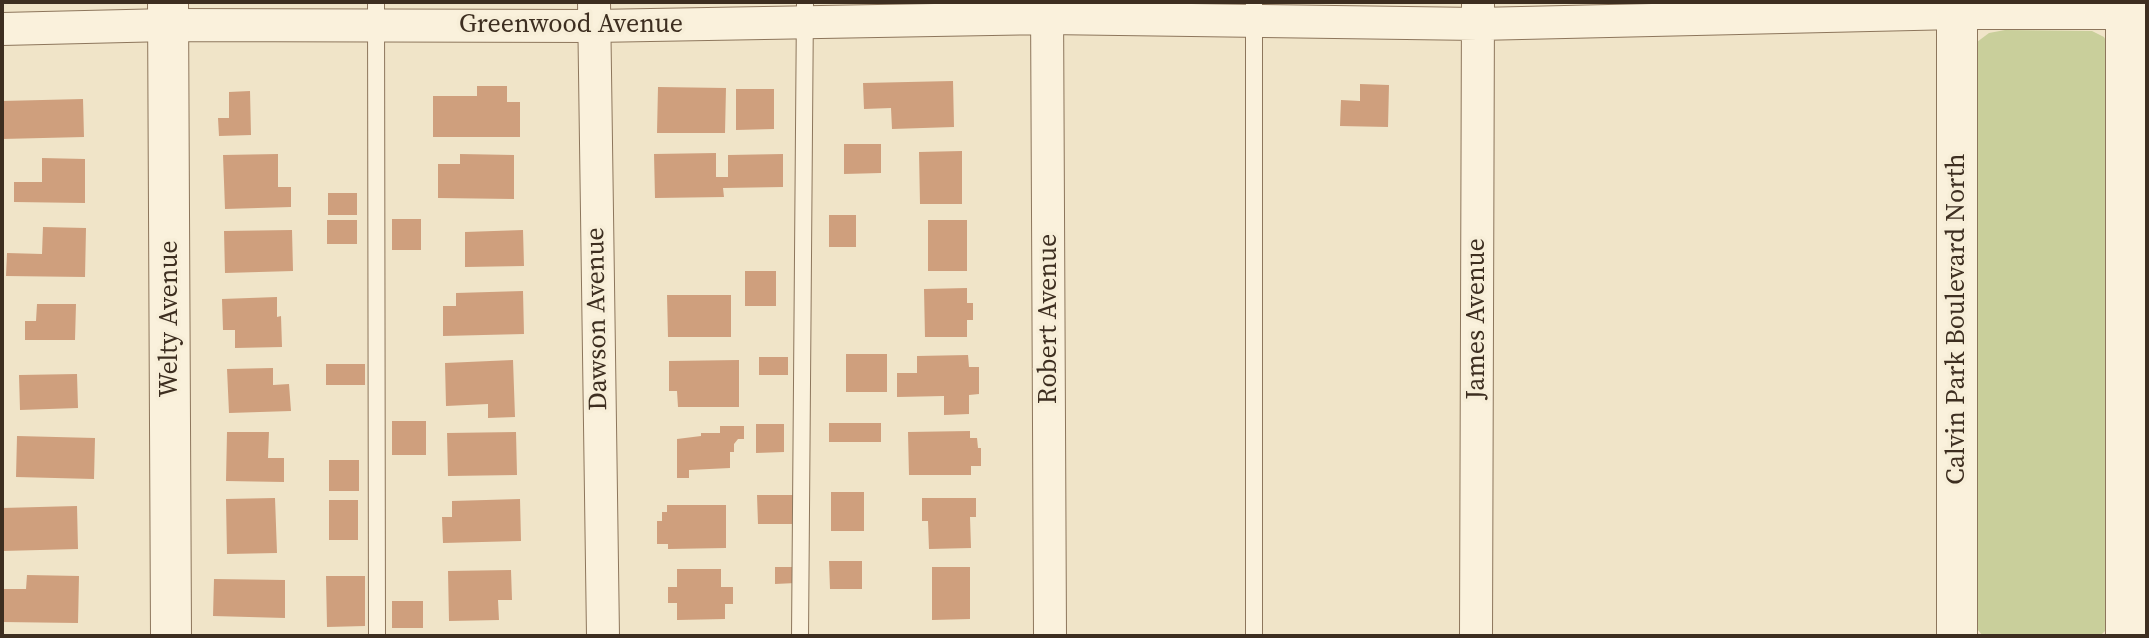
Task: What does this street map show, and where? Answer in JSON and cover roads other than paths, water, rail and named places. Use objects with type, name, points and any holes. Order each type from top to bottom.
[{"type":"street","name":"Calvin Park Boulevard North","points":[[1957,8],[1957,636]]},
{"type":"street","name":"Greenwood Avenue","points":[[2,29],[168,13],[594,14],[1048,10],[1478,13],[2133,9]]},
{"type":"street","points":[[2126,636],[2133,9]]},
{"type":"street","name":"Robert Avenue","points":[[1048,10],[1050,636]]},
{"type":"street","name":"Welty Avenue","points":[[168,13],[171,636]]},
{"type":"street","name":"James Avenue","points":[[1476,636],[1478,13]]},
{"type":"street","name":"Dawson Avenue","points":[[594,14],[603,636]]},
{"type":"lane","points":[[800,636],[805,12]]},
{"type":"lane","points":[[1254,12],[1254,636]]},
{"type":"lane","points":[[376,14],[377,636]]}]
